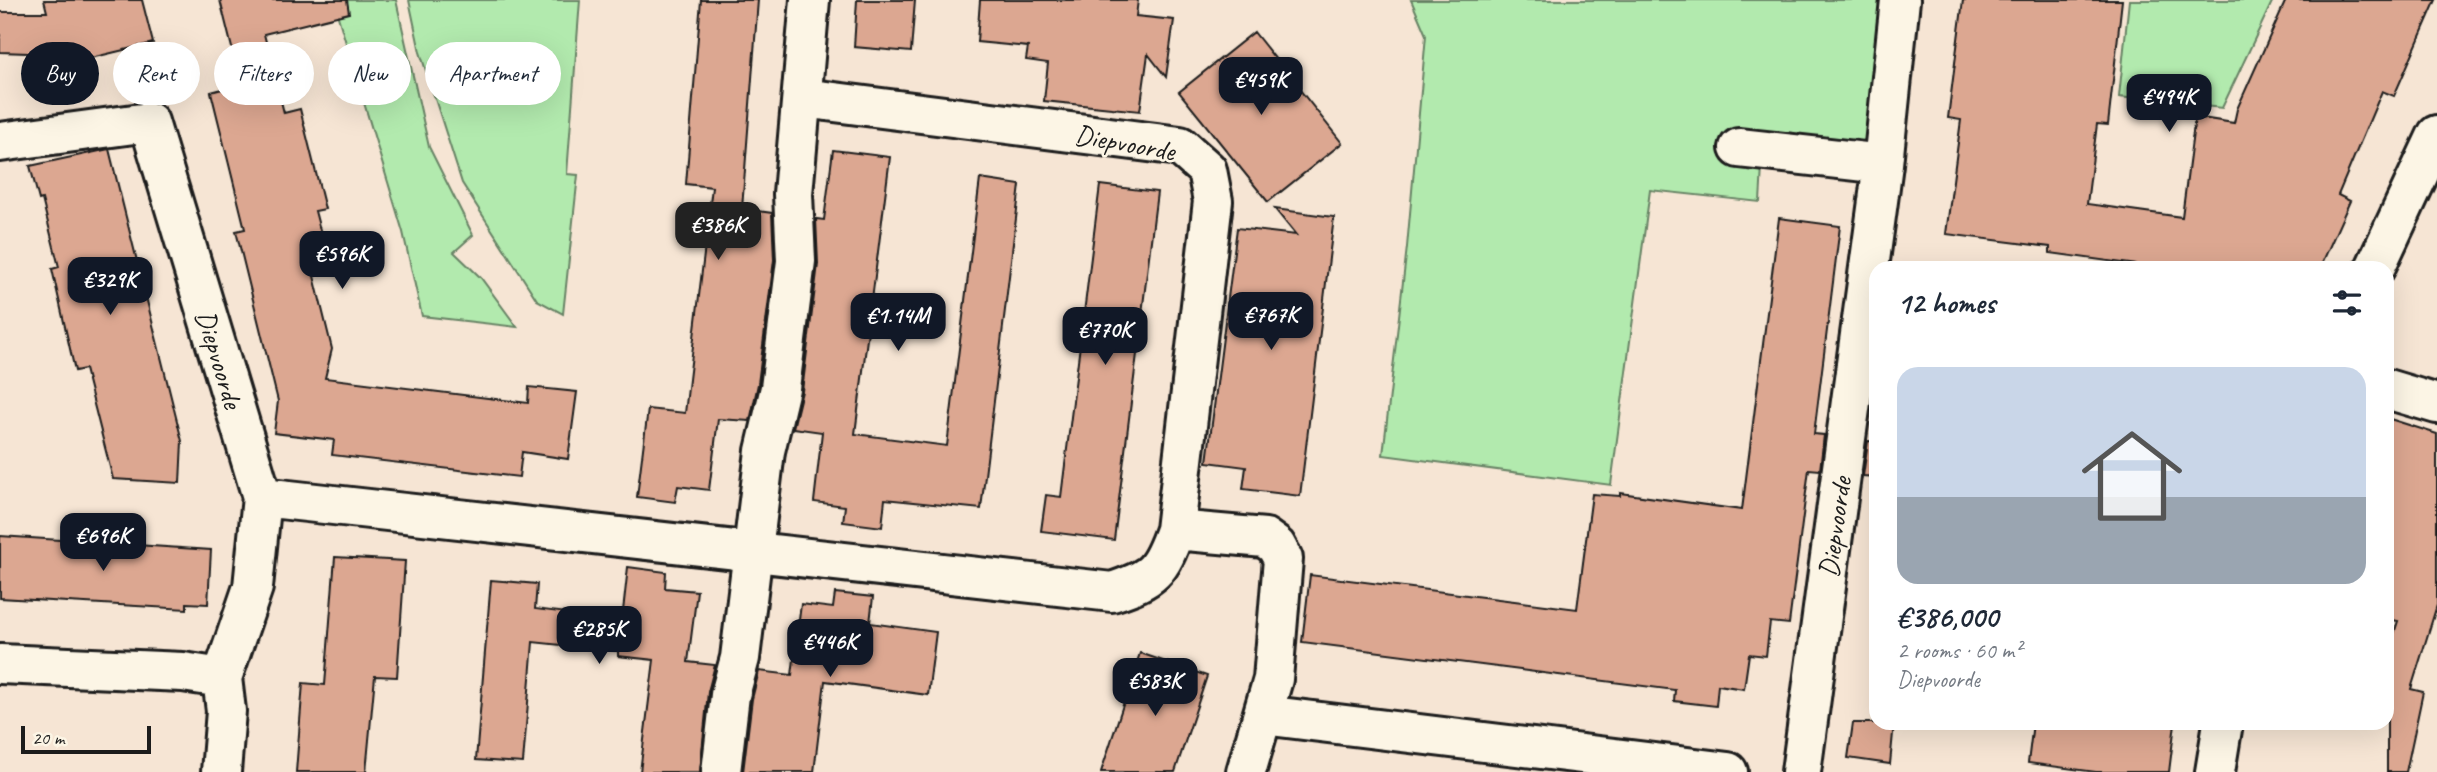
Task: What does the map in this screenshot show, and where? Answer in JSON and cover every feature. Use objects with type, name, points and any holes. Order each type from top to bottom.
[{"type":"street","points":[[722,772],[730,695],[740,658],[765,451],[780,388],[796,261],[793,194],[810,0]]},
{"type":"street","name":"Diepvoorde","points":[[1873,261],[1900,0]]},
{"type":"street","name":"Diepvoorde","points":[[262,498],[1112,592],[1147,580],[1166,557],[1175,530],[1213,201],[1207,170],[1180,146],[803,98]]},
{"type":"street","name":"Diepvoorde","points":[[0,142],[149,122],[262,498],[253,587],[222,678],[226,711],[221,772]]},
{"type":"street","points":[[2378,261],[2437,135]]},
{"type":"street","points":[[1739,148],[1883,164]]},
{"type":"street","name":"Diepvoorde","points":[[1801,772],[1869,297]]},
{"type":"street","points":[[2394,391],[2437,404]]},
{"type":"street","points":[[1175,530],[1265,538],[1276,546],[1283,559],[1273,679],[1246,772]]},
{"type":"street","points":[[0,664],[183,672],[222,678]]},
{"type":"street","points":[[1264,715],[1728,772]]},
{"type":"street","points":[[2215,772],[2222,730]]},
{"type":"green space","points":[[333,0],[396,0],[405,42],[346,42]]},
{"type":"green space","points":[[409,0],[580,0],[567,174],[578,175],[563,314],[537,300],[462,183],[437,105],[561,105],[561,42],[425,42],[425,68]]},
{"type":"green space","points":[[1411,0],[1887,0],[1868,147],[1762,167],[1760,202],[1650,190],[1611,485],[1383,455],[1407,247],[1426,35]]},
{"type":"green space","points":[[2129,0],[2273,0],[2222,108],[2119,97]]},
{"type":"green space","points":[[411,67],[429,147],[473,235],[454,252],[481,278],[517,327],[422,316],[403,232],[365,105],[411,105]]},
{"type":"building","points":[[44,0],[142,0],[153,42],[113,42],[113,53],[99,56],[99,42],[21,42],[21,53],[0,52],[0,12],[47,12]]},
{"type":"building","points":[[220,0],[347,0],[349,13],[264,34],[266,42],[230,42]]},
{"type":"building","points":[[701,0],[758,0],[742,209],[772,213],[774,260],[758,384],[750,421],[718,419],[709,490],[678,486],[675,502],[637,497],[648,409],[685,413],[712,187],[686,184]]},
{"type":"building","points":[[857,0],[915,0],[911,52],[854,47]]},
{"type":"building","points":[[980,0],[1138,0],[1136,16],[1174,20],[1166,77],[1148,54],[1140,111],[1044,101],[1048,63],[1026,60],[1028,47],[977,42]]},
{"type":"building","points":[[1963,0],[2122,0],[2108,125],[2097,124],[2087,204],[2182,217],[2195,117],[2234,123],[2237,109],[2286,0],[2436,0],[2394,96],[2382,91],[2338,195],[2350,201],[2323,261],[2108,261],[2050,253],[2050,247],[1946,234],[1961,120],[1948,118]]},
{"type":"building","points":[[1254,32],[1342,143],[1268,202],[1179,92]]},
{"type":"building","points":[[214,105],[282,105],[284,113],[300,109],[325,209],[315,211],[326,253],[319,255],[324,273],[314,276],[332,349],[325,378],[528,403],[529,387],[577,392],[568,459],[522,452],[519,477],[332,455],[334,440],[274,433],[278,401],[236,231],[245,229]]},
{"type":"building","points":[[109,149],[182,441],[180,483],[113,479],[85,369],[75,371],[52,269],[59,267],[42,199],[39,200],[30,166]]},
{"type":"building","points":[[833,150],[890,157],[855,434],[947,446],[980,179],[1020,185],[981,509],[885,499],[882,527],[843,522],[845,506],[814,502],[822,432],[793,428],[802,391],[818,264],[816,219],[824,220]]},
{"type":"building","points":[[1100,185],[1157,192],[1114,540],[1041,531],[1046,495],[1061,497]]},
{"type":"building","points":[[1275,209],[1334,217],[1300,496],[1243,489],[1246,467],[1207,462],[1237,228],[1296,235]]},
{"type":"building","points":[[1779,218],[1840,226],[1814,434],[1824,435],[1820,470],[1809,469],[1789,624],[1770,622],[1766,656],[1749,654],[1744,689],[1718,685],[1716,706],[1674,701],[1675,690],[1302,642],[1310,575],[1577,609],[1592,494],[1620,496],[1620,493],[1742,510]]},
{"type":"building","points":[[2394,420],[2437,434],[2437,605],[2411,689],[2423,692],[2406,772],[2387,772],[2387,730],[2394,730],[2394,633],[2398,621],[2394,620]]},
{"type":"building","points":[[1868,441],[1869,441],[1869,476],[1863,476]]},
{"type":"building","points":[[0,536],[211,550],[208,604],[187,603],[187,609],[0,598]]},
{"type":"building","points":[[335,557],[405,561],[397,677],[375,676],[366,772],[296,772],[303,683],[325,685]]},
{"type":"building","points":[[628,567],[666,572],[665,588],[697,591],[688,662],[715,665],[708,692],[700,772],[640,772],[654,660],[618,656],[618,651],[533,642],[523,763],[476,760],[491,580],[537,584],[535,609],[622,620]]},
{"type":"building","points":[[835,593],[873,597],[870,623],[936,632],[928,695],[825,681],[814,772],[743,772],[752,699],[759,671],[792,675],[801,604],[833,608]]},
{"type":"building","points":[[1140,653],[1207,676],[1175,772],[1101,772]]},
{"type":"building","points":[[1853,723],[1869,723],[1869,730],[1893,730],[1890,764],[1848,758]]},
{"type":"building","points":[[2032,730],[2174,730],[2169,772],[2096,772],[2028,763]]}]
